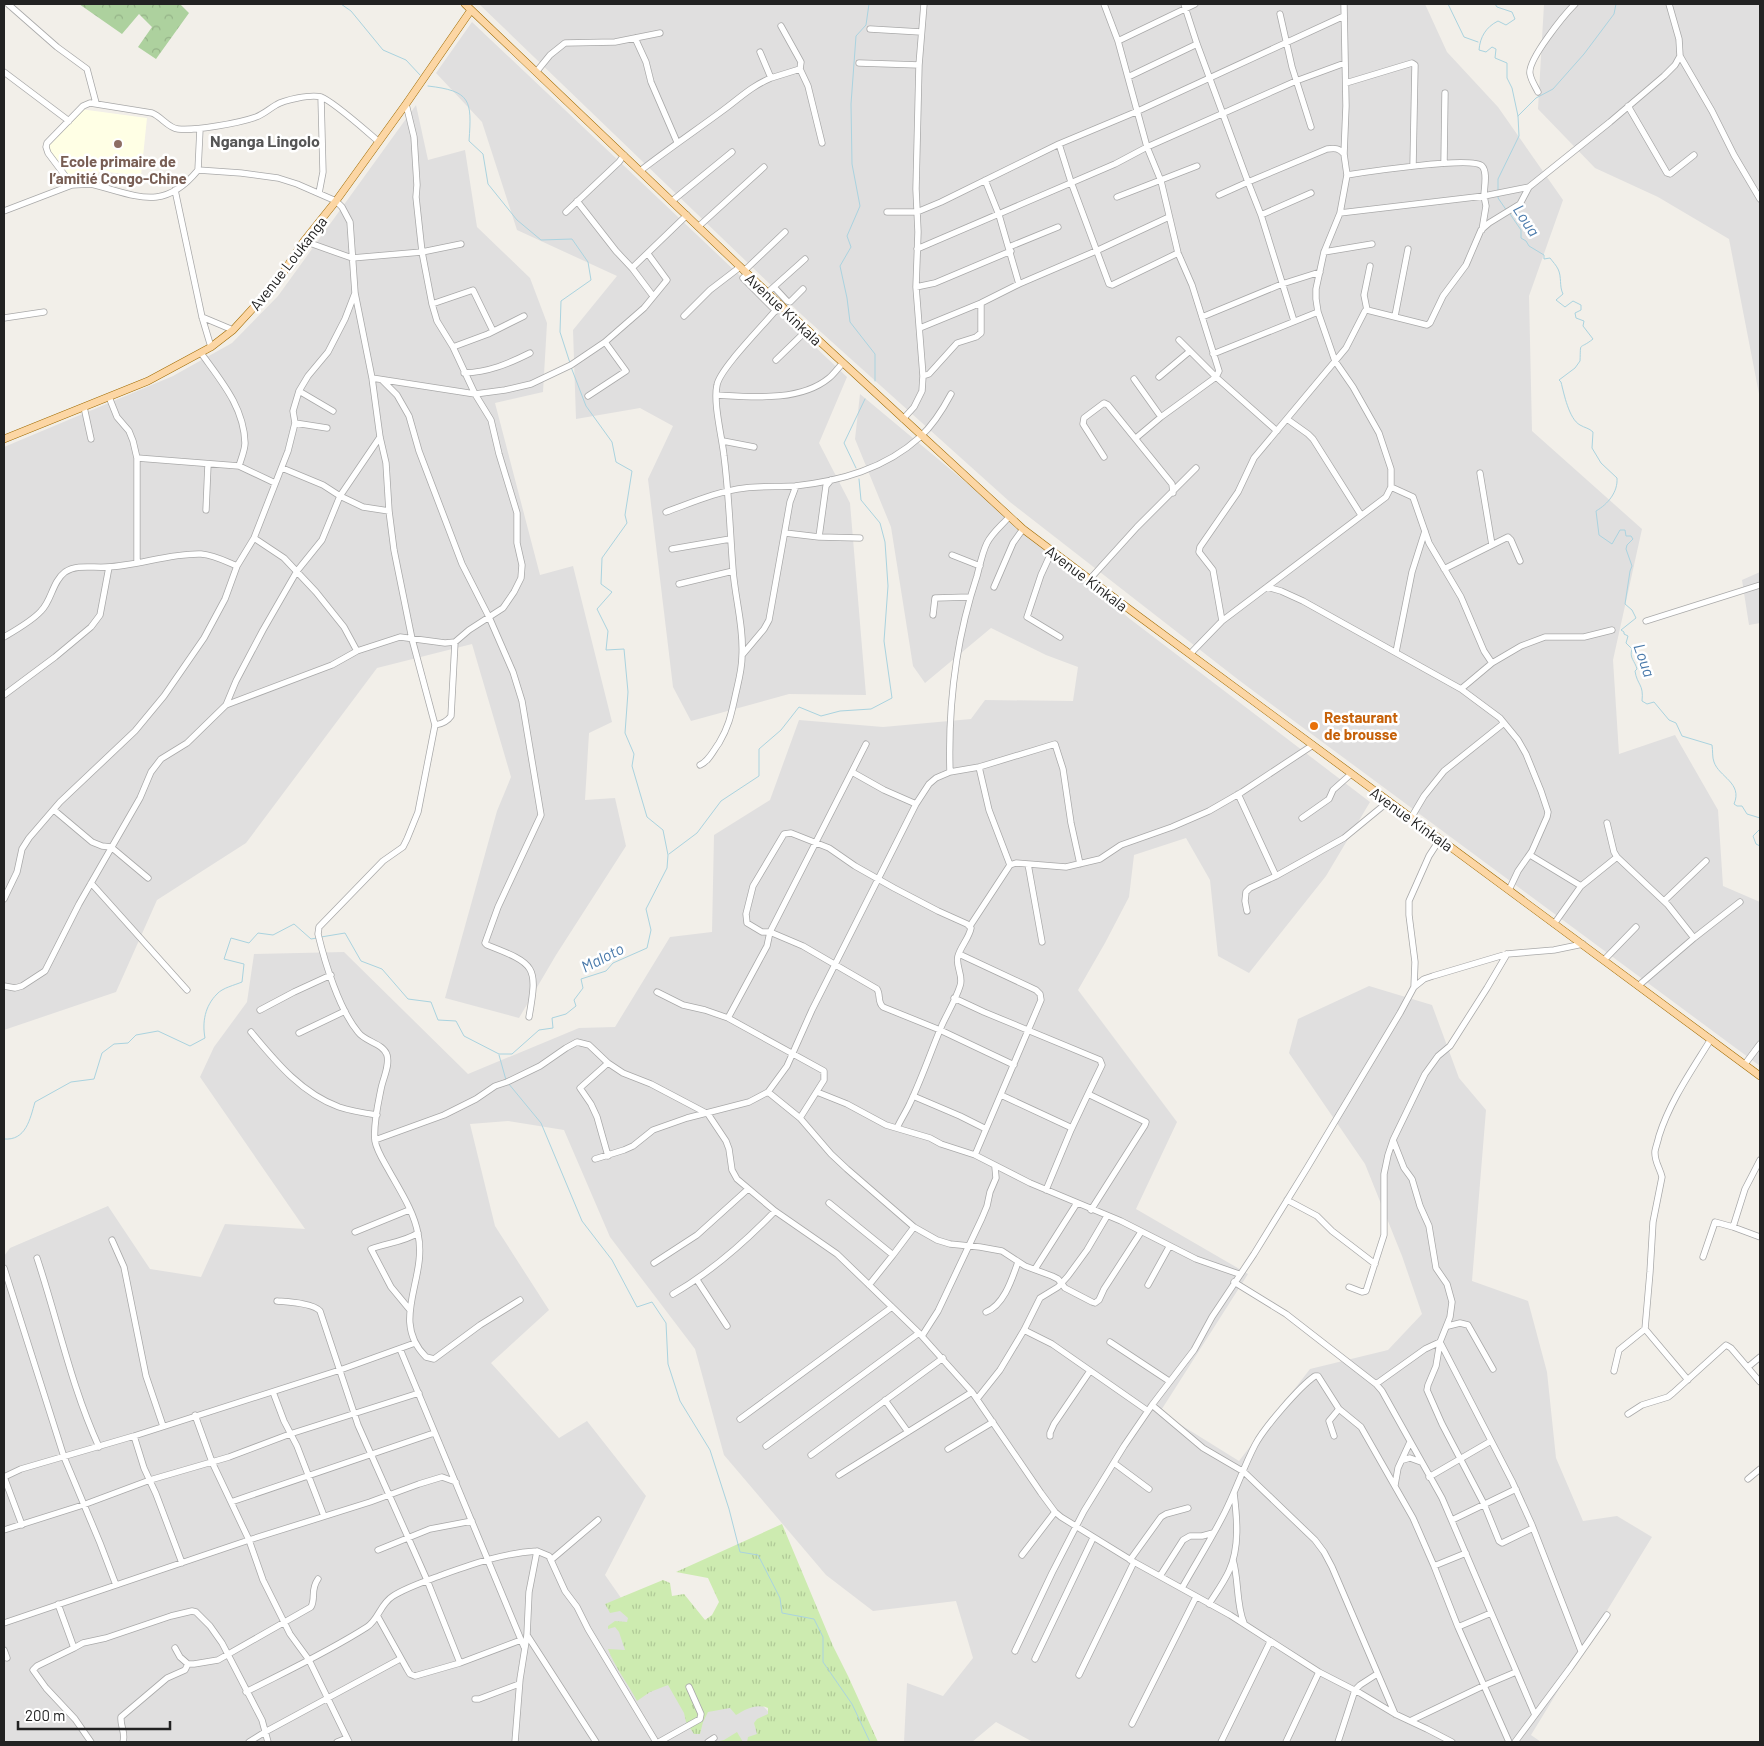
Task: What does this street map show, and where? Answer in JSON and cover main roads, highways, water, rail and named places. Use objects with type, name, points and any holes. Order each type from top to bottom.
[{"type":"main road","name":"Avenue Kinkala","points":[[465,4],[686,215],[777,306],[807,330],[1023,529],[1089,580],[1760,1076]]},
{"type":"main road","name":"Avenue Loukanga","points":[[4,439],[148,381],[211,347],[233,330],[277,282],[304,240],[336,201],[471,10]]},
{"type":"waterway","points":[[341,4],[351,11],[383,50],[406,60],[420,75]]},
{"type":"waterway","points":[[869,4],[866,25],[856,36],[851,104],[852,164],[860,206],[847,236],[851,247],[840,266],[850,322],[875,354],[875,381]]},
{"type":"waterway","points":[[1448,4],[1464,37],[1478,42]]},
{"type":"waterway","name":"Loua","points":[[1495,4],[1497,7],[1512,12],[1515,19],[1506,25],[1498,21],[1490,26],[1482,37],[1479,50],[1486,52],[1492,47],[1496,49],[1495,58],[1507,63],[1507,78],[1512,88],[1518,116],[1519,136],[1498,179],[1498,191]]},
{"type":"waterway","points":[[1518,116],[1536,98],[1553,89],[1584,54],[1614,14],[1616,4]]},
{"type":"waterway","points":[[428,86],[453,91],[466,100],[470,116],[469,141],[483,154],[488,184],[517,220],[541,240],[572,239],[588,262],[591,280],[561,301],[560,332],[570,363]]},
{"type":"waterway","name":"Loua","points":[[1498,195],[1507,211]]},
{"type":"waterway","name":"Loua","points":[[1510,214],[1521,230],[1521,238],[1529,246],[1544,255],[1544,259],[1550,258],[1556,266],[1563,294],[1556,300],[1565,307],[1573,301],[1581,305],[1581,310],[1575,313],[1576,318],[1584,321],[1583,326],[1593,339],[1581,347],[1580,361],[1575,368],[1559,380],[1573,417],[1576,422],[1593,432],[1592,448],[1601,463],[1617,478],[1614,493],[1596,511],[1599,535],[1612,544],[1620,530],[1625,530],[1626,536],[1631,536],[1633,539],[1626,549],[1632,566],[1625,604],[1632,610],[1636,618],[1621,630],[1628,636],[1626,643],[1632,649],[1632,657],[1637,669],[1635,671],[1636,676],[1642,691],[1642,701],[1647,704],[1654,702],[1669,720],[1676,723],[1682,736],[1712,745],[1713,760],[1720,772],[1733,785],[1736,797],[1734,804],[1742,806],[1747,814],[1760,818]]},
{"type":"waterway","points":[[321,937],[345,933],[361,961],[382,969],[408,999],[431,1002],[438,1020],[456,1021],[464,1036],[499,1054],[512,1054],[539,1030],[553,1028],[552,1018],[566,1014],[576,1006],[574,1000],[583,988],[581,979],[606,971],[613,963],[647,948],[651,930],[646,909],[667,868],[668,855],[663,830],[647,817],[632,766],[634,754],[625,733],[628,692],[624,649],[606,650],[608,631],[597,609],[612,592],[601,584],[602,558],[627,523],[625,515],[632,471],[616,462],[612,442],[586,406],[571,367]]},
{"type":"waterway","points":[[856,468],[844,443],[865,399]]},
{"type":"waterway","points":[[669,854],[697,833],[721,801],[759,776],[759,749],[781,730],[799,707],[821,716],[840,711],[871,709],[892,698],[884,641],[888,586],[885,542],[880,523],[861,500],[859,479]]},
{"type":"waterway","name":"Loua","points":[[1760,829],[1753,836],[1756,844],[1760,846]]},
{"type":"waterway","name":"Maloto","points":[[4,1139],[11,1139],[22,1133],[29,1122],[35,1102],[71,1082],[94,1079],[102,1053],[114,1044],[128,1043],[136,1035],[158,1031],[190,1046],[205,1038],[205,1014],[213,999],[222,990],[242,982],[244,964],[224,959],[231,938],[249,943],[258,933],[273,935],[294,924],[311,939],[317,938]]},
{"type":"waterway","points":[[499,1055],[506,1080]]},
{"type":"waterway","points":[[508,1083],[541,1123],[582,1221],[612,1260],[637,1307],[652,1302],[666,1323],[668,1364],[680,1401],[710,1450],[729,1509],[740,1552],[758,1555],[780,1598],[782,1613],[814,1619],[823,1637],[823,1662],[852,1704],[870,1742]]},
{"type":"place","name":"Ecole primaire de l’amitié Congo-Chine","points":[[118,144]]},
{"type":"place","name":"Restaurant de brousse","points":[[1314,726]]},
{"type":"district","name":"Nganga Lingolo","points":[[265,140]]}]
